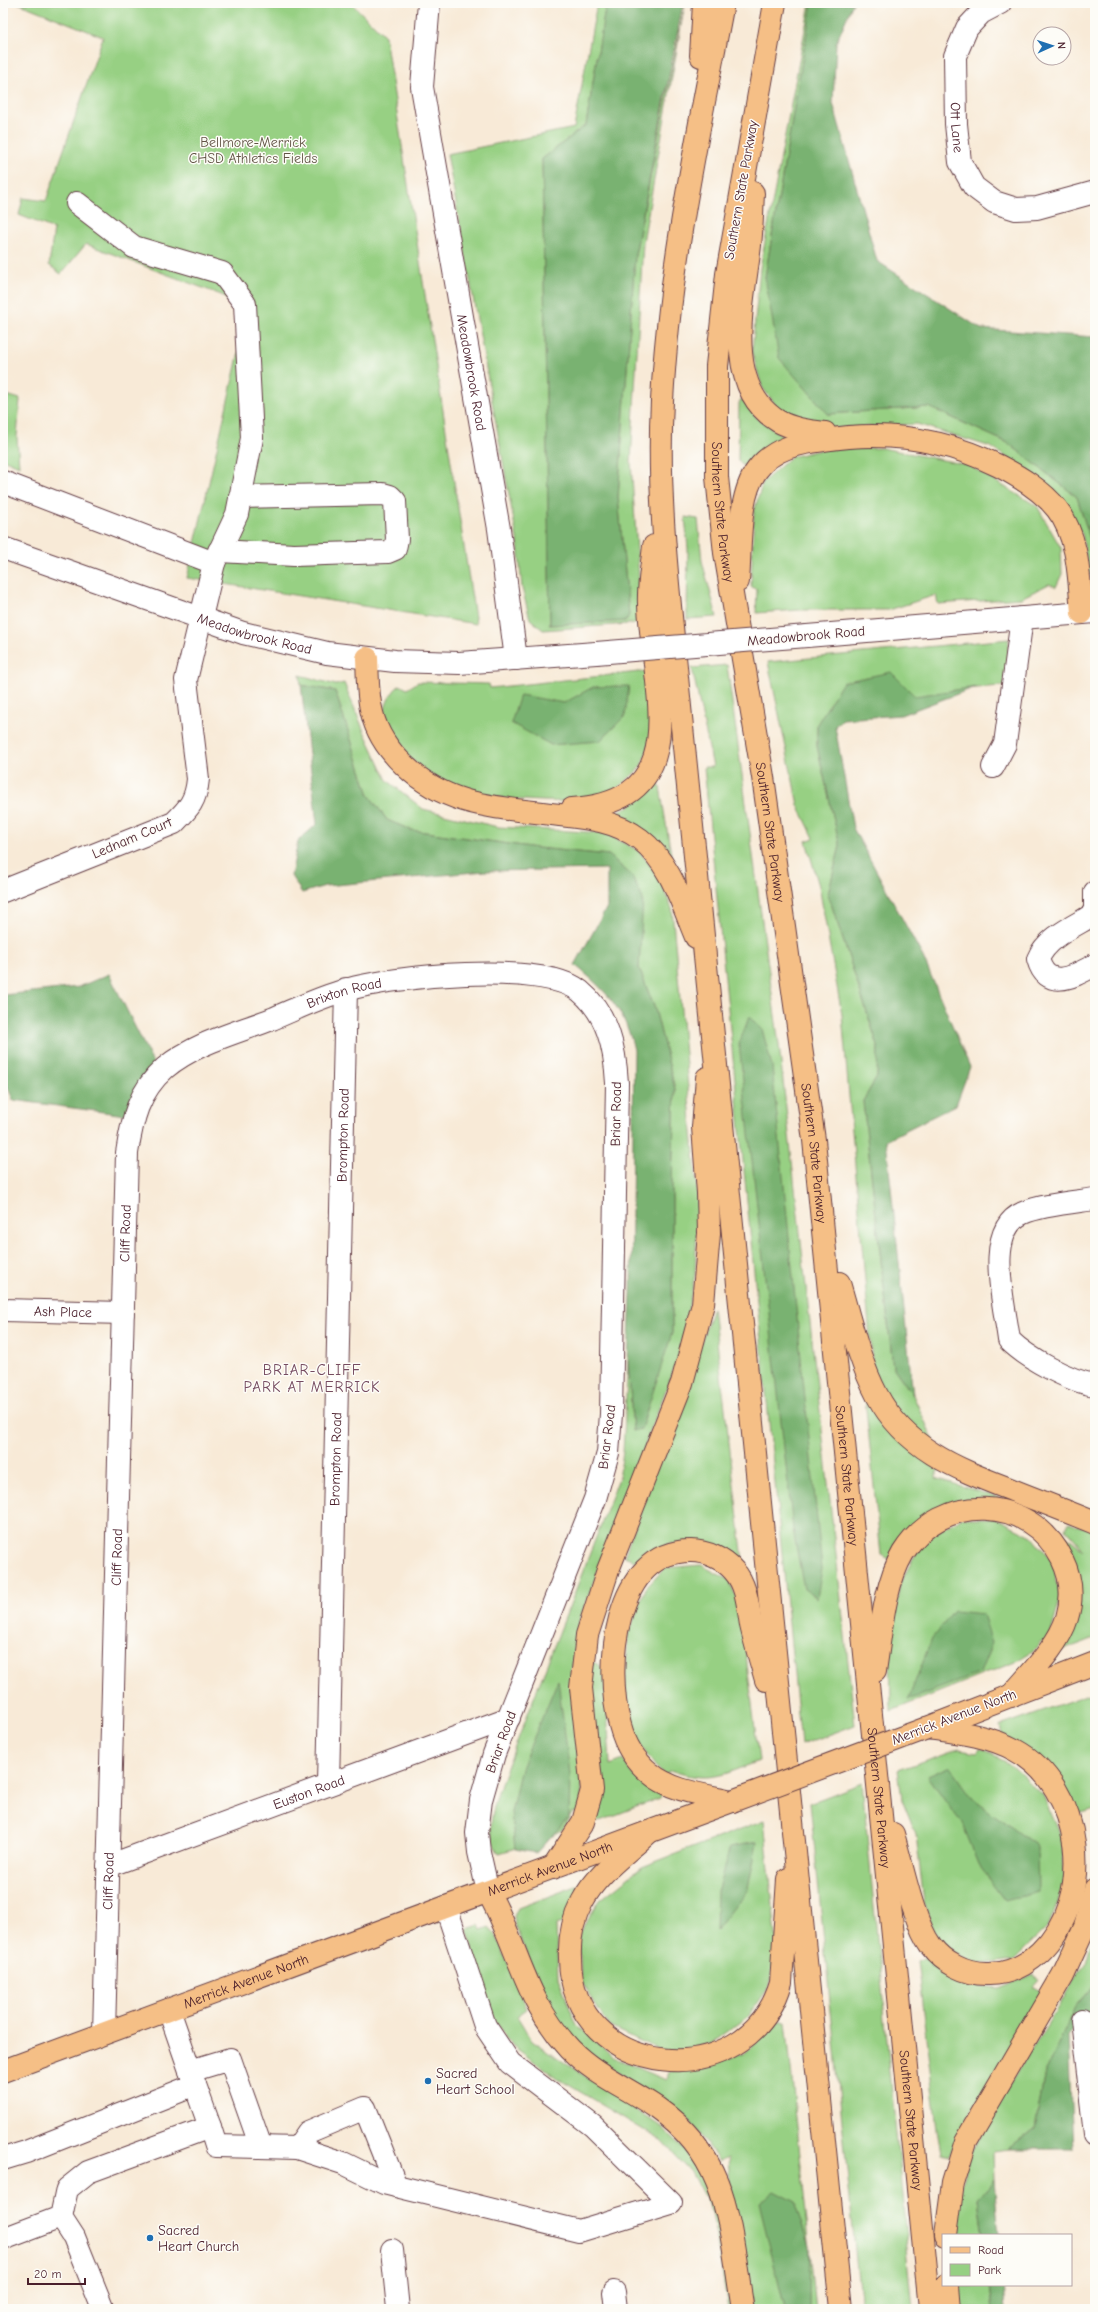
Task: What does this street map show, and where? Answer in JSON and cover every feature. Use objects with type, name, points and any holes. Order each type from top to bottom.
[{"type":"main road","points":[[694,160],[704,3]]},
{"type":"main road","points":[[537,812],[597,807],[621,798],[632,791],[646,774],[657,749],[660,717],[649,603],[660,472],[662,402],[668,330],[677,258],[723,3]]},
{"type":"main road","name":"Southern State Parkway","points":[[775,3],[726,274],[717,372],[716,443],[720,516],[782,908],[825,1238],[930,2309]]},
{"type":"main road","points":[[759,89],[751,243],[740,336],[742,364],[751,392],[768,413],[778,421],[800,430],[846,436],[897,436],[942,443],[987,460],[1039,490],[1057,509],[1069,532],[1074,545],[1088,612]]},
{"type":"main road","points":[[736,612],[744,500],[751,479],[767,459],[786,448],[798,444],[846,436]]},
{"type":"main road","points":[[660,472],[666,568],[841,2309]]},
{"type":"main road","points":[[367,658],[369,698],[375,724],[387,747],[410,771],[433,789],[463,801],[492,807],[599,821],[625,830],[640,839],[662,863],[705,957]]},
{"type":"main road","points":[[553,1868],[583,1822],[592,1790],[581,1688],[587,1634],[608,1570],[682,1382],[703,1304],[708,1255],[709,1213],[703,1127],[711,1022]]},
{"type":"main road","points":[[825,1238],[870,1380],[885,1408],[907,1435],[933,1455],[962,1470],[1095,1523]]},
{"type":"main road","points":[[870,1701],[889,1592],[897,1565],[904,1552],[931,1524],[952,1513],[976,1508],[1002,1510],[1034,1524],[1054,1544],[1065,1567],[1069,1580],[1070,1606],[1063,1630],[1011,1696]]},
{"type":"main road","points":[[732,1801],[658,1779],[636,1759],[622,1732],[617,1712],[614,1681],[618,1630],[630,1590],[642,1572],[650,1564],[668,1554],[694,1551],[713,1556],[734,1570],[747,1599],[751,1624],[783,1743]]},
{"type":"main road","name":"Merrick Avenue North","points":[[3,2071],[553,1868],[1095,1664]]},
{"type":"main road","points":[[879,1785],[919,1922],[931,1946],[939,1955],[958,1968],[969,1972],[980,1974],[1002,1973],[1024,1965],[1047,1945],[1066,1913],[1075,1875],[1073,1834],[1060,1798],[1040,1769],[1015,1750],[988,1739],[927,1728]]},
{"type":"main road","points":[[649,1832],[605,1874],[582,1901],[570,1938],[572,1979],[581,2006],[589,2018],[608,2038],[645,2057],[671,2061],[711,2056],[733,2046],[763,2020],[777,1996],[783,1967],[784,1930],[792,1822]]},
{"type":"main road","points":[[946,2234],[953,2183],[966,2141],[1063,1975],[1085,1927],[1095,1889]]},
{"type":"main road","points":[[488,1892],[502,1917],[527,1985],[545,2018],[558,2034],[574,2053],[598,2073],[670,2118],[685,2131],[709,2162],[716,2178],[726,2215],[743,2309]]},
{"type":"main road","points":[[948,2286],[950,2309]]},
{"type":"street","name":"Meadowbrook Road","points":[[429,3],[422,87],[499,529],[516,659]]},
{"type":"street","name":"Ott Lane","points":[[1000,3],[980,13],[967,28],[955,56],[956,124],[960,162],[974,188],[994,202],[1016,209],[1037,208],[1095,192]]},
{"type":"street","name":"Lednam Court","points":[[3,891],[174,823],[189,809],[197,794],[198,780],[186,680],[199,618],[216,557],[237,514],[252,438],[246,304],[222,273],[134,246],[77,203]]},
{"type":"street","points":[[3,482],[216,557],[388,552],[395,549],[395,501],[390,496],[383,494],[240,497]]},
{"type":"street","name":"Meadowbrook Road","points":[[3,548],[243,633],[297,647],[367,658],[459,663],[807,636],[1088,612]]},
{"type":"street","points":[[993,767],[1005,744],[1022,618]]},
{"type":"street","points":[[1095,892],[1094,916],[1051,941],[1042,950],[1038,958],[1044,972],[1055,979],[1071,976],[1095,965]]},
{"type":"street","name":"Brixton Road","points":[[149,1086],[166,1068],[193,1050],[346,990],[401,978],[498,973],[533,976],[561,983]]},
{"type":"street","name":"Briar Road","points":[[488,1892],[479,1852],[477,1833],[481,1800],[494,1754],[596,1499],[605,1464],[610,1434],[617,1090],[616,1057],[612,1040],[597,1009],[579,990],[561,983]]},
{"type":"street","name":"Brompton Road","points":[[328,1784],[346,990]]},
{"type":"street","name":"Cliff Road","points":[[104,2034],[127,1153],[133,1116],[149,1086]]},
{"type":"street","points":[[1095,1199],[1023,1213],[1006,1227],[1000,1242],[999,1262],[1009,1340],[1017,1348],[1047,1366],[1086,1384],[1095,1385]]},
{"type":"street","name":"Ash Place","points":[[3,1310],[123,1313]]},
{"type":"street","name":"Euston Road","points":[[108,1866],[509,1718]]},
{"type":"street","points":[[169,2010],[216,2146],[297,2148],[343,2163],[384,2183],[579,2231],[671,2203],[593,2126],[510,2063],[485,2026],[446,1907]]},
{"type":"street","points":[[1082,2020],[1095,2135]]},
{"type":"street","points":[[3,2159],[26,2152],[193,2078],[230,2058],[261,2147]]},
{"type":"street","points":[[297,2148],[308,2132],[365,2108],[396,2186]]},
{"type":"street","points":[[103,2309],[74,2237],[61,2217],[67,2189],[88,2172],[210,2127]]},
{"type":"street","points":[[3,2239],[61,2217]]},
{"type":"street","points":[[392,2250],[398,2309]]},
{"type":"green space","name":"Bellmore-Merrick CHSD Athletics Fields","points":[[18,3],[351,3],[385,36],[476,624],[187,578],[246,322],[224,296],[86,244],[61,274],[49,265],[54,229],[19,215],[23,198],[46,201],[103,37]]},
{"type":"green space","points":[[597,3],[606,3],[586,125],[542,159],[550,625],[626,621],[629,614],[618,497],[635,255],[685,3],[643,242],[631,462],[642,623],[543,630],[530,619],[522,588],[518,544],[447,154],[574,128]]},
{"type":"green space","points":[[606,3],[683,3],[635,255],[618,497],[629,615],[626,621],[550,625],[542,159],[586,125]]},
{"type":"green space","points":[[810,3],[812,3],[765,277],[828,414],[929,407],[1008,443],[1077,497],[1095,555],[1095,580],[1089,574],[1082,534],[1051,487],[991,447],[917,424],[817,429],[781,412],[762,387],[752,352],[760,268]]},
{"type":"green space","points":[[812,3],[853,3],[836,43],[833,103],[877,261],[981,329],[1095,337],[1095,555],[1077,497],[1008,443],[929,407],[828,414],[779,358],[765,277]]},
{"type":"green space","points":[[3,394],[20,399],[17,437],[19,466],[3,459]]},
{"type":"green space","points":[[741,399],[747,403],[755,416],[787,439],[749,466],[742,465],[738,460],[739,403]]},
{"type":"green space","points":[[882,448],[968,465],[1037,506],[1061,548],[1062,574],[1056,587],[1049,584],[1021,598],[938,604],[936,595],[889,610],[800,610],[756,613],[757,589],[751,587],[754,511],[763,482],[791,457],[824,449]]},
{"type":"green space","points":[[685,517],[698,519],[702,561],[717,617],[687,619],[688,549]]},
{"type":"green space","points":[[1009,639],[1004,686],[956,691],[909,699],[817,724],[817,746],[840,846],[828,894],[878,1046],[877,1077],[863,1101],[893,1367],[913,1395],[937,1448],[896,1412],[873,1372],[842,1015],[819,886],[806,841],[814,838],[798,805],[768,662]]},
{"type":"green space","points":[[727,665],[779,1045],[855,1725],[801,1745],[704,767],[713,767],[692,668]]},
{"type":"green space","points":[[648,671],[651,731],[646,754],[641,766],[625,782],[607,796],[594,799],[555,801],[509,799],[457,790],[441,781],[399,749],[388,736],[384,722],[385,708],[388,701],[400,685],[407,689],[418,682],[489,684],[490,688]]},
{"type":"green space","points":[[891,672],[915,696],[976,687],[901,715],[843,719],[835,726],[853,828],[923,957],[970,1067],[956,1105],[886,1140],[913,1395],[893,1367],[863,1101],[877,1077],[878,1046],[828,894],[840,846],[817,746],[817,724],[843,682]]},
{"type":"green space","points":[[300,675],[336,685],[344,683],[363,729],[387,780],[423,809],[498,827],[605,833],[639,851],[659,877],[672,909],[698,1199],[695,1274],[680,1352],[579,1621],[571,1674],[582,1788],[580,1814],[573,1812],[563,1829],[543,1840],[499,1853],[494,1845],[491,1828],[501,1783],[619,1478],[623,1452],[628,1360],[633,1431],[672,1333],[672,1182],[675,1089],[655,1009],[639,968],[640,934],[609,855],[537,848],[411,830],[387,820],[369,795],[335,691],[301,685]]},
{"type":"green space","points":[[301,685],[335,691],[369,795],[387,820],[411,830],[537,848],[609,855],[632,876],[643,899],[639,968],[655,1009],[675,1089],[672,1182],[672,1333],[641,1429],[633,1431],[628,1360],[631,1295],[634,1050],[620,1012],[596,983],[575,965],[607,907],[607,869],[485,871],[325,886],[302,893],[291,876],[298,841],[317,824]]},
{"type":"green space","points":[[629,686],[625,716],[600,741],[551,745],[511,723],[520,695],[564,703],[593,687]]},
{"type":"green space","points":[[652,783],[658,783],[660,787],[672,860],[613,814],[630,806]]},
{"type":"green space","points":[[109,974],[159,1075],[133,1116],[13,1100],[3,1075],[3,995],[79,987]]},
{"type":"green space","points":[[749,1017],[762,1029],[772,1066],[822,1569],[817,1598],[804,1589],[793,1529],[739,1044]]},
{"type":"green space","points":[[713,1308],[744,1568],[701,1542],[668,1544],[638,1562],[624,1557]]},
{"type":"green space","points":[[870,1397],[939,1468],[936,1478],[999,1498],[996,1503],[966,1501],[890,1559],[881,1555],[865,1399]]},
{"type":"green space","points":[[962,1518],[996,1518],[1032,1536],[1053,1562],[1060,1599],[1050,1637],[1047,1642],[1041,1641],[1034,1650],[1015,1662],[891,1711],[890,1646],[900,1583],[925,1538]]},
{"type":"green space","points":[[1069,1522],[1095,1532],[1095,1638],[1061,1651],[1059,1539],[1064,1534],[1084,1550],[1066,1529]]},
{"type":"green space","points":[[701,1565],[729,1580],[740,1606],[759,1761],[716,1776],[695,1776],[670,1770],[666,1775],[656,1767],[633,1735],[625,1690],[628,1634],[646,1588],[665,1568]]},
{"type":"green space","points":[[954,1611],[983,1614],[992,1643],[980,1673],[908,1700],[932,1638]]},
{"type":"green space","points":[[593,1662],[605,1668],[610,1765],[623,1760],[639,1782],[662,1791],[660,1798],[597,1822],[594,1819],[589,1683]]},
{"type":"green space","points":[[558,1680],[570,1774],[569,1817],[536,1853],[515,1849],[511,1812],[521,1768]]},
{"type":"green space","points":[[1095,1692],[1095,1809],[1078,1814],[1002,1735],[1000,1726]]},
{"type":"green space","points":[[980,1748],[1008,1762],[1043,1795],[1062,1838],[1065,1882],[1049,1925],[1014,1960],[975,1965],[939,1943],[924,1903],[916,1834],[902,1799],[898,1770],[959,1749],[977,1752]]},
{"type":"green space","points":[[950,1766],[974,1800],[1037,1846],[1038,1892],[1005,1901],[980,1868],[962,1824],[928,1776]]},
{"type":"green space","points":[[862,1783],[913,2309],[861,2309],[810,1803]]},
{"type":"green space","points":[[764,1820],[777,1946],[769,1987],[748,2017],[710,2044],[664,2052],[610,2027],[581,1981],[579,1933],[600,1900],[642,1867]]},
{"type":"green space","points":[[757,1842],[748,1889],[716,1931],[717,1892],[730,1847]]},
{"type":"green space","points":[[584,1883],[565,1921],[556,1925],[558,1978],[577,2025],[615,2058],[666,2080],[668,2071],[694,2069],[746,2053],[777,2021],[786,2021],[816,2309],[751,2309],[731,2197],[728,2157],[719,2161],[689,2120],[581,2049],[548,2007],[515,1926],[514,1916],[518,1908]]},
{"type":"green space","points":[[479,1925],[481,1930],[489,1927],[496,1935],[527,2009],[517,2016],[532,2041],[663,2128],[689,2153],[705,2181],[716,2213],[731,2309],[728,2309],[712,2212],[692,2173],[662,2141],[557,2078],[513,2046],[492,2016],[467,1929]]},
{"type":"green space","points":[[1095,1929],[1095,1983],[1075,2007],[1055,2051],[1046,2066],[1035,2129],[1009,2149],[993,2151],[994,2180],[978,2199],[983,2234],[954,2234],[957,2203],[971,2153],[995,2109],[1086,1962]]},
{"type":"green space","points":[[928,1956],[944,1974],[969,1985],[1000,1988],[1034,1974],[1039,1980],[1033,1987],[1044,1994],[972,2110],[949,2155],[941,2153],[937,2130],[917,1961]]},
{"type":"green space","points":[[1095,1983],[1095,2008],[1068,2035],[1073,2149],[1009,2149],[1035,2129],[1046,2066],[1055,2051],[1075,2007]]},
{"type":"green space","points":[[994,2180],[999,2234],[983,2234],[978,2199]]},
{"type":"green space","points":[[774,2190],[795,2201],[810,2246],[809,2309],[785,2309],[759,2203]]},
{"type":"green space","points":[[956,2286],[990,2286],[993,2309],[959,2309]]},
{"type":"green space","points":[[990,2286],[1003,2286],[1005,2309],[993,2309]]},
{"type":"place","name":"Sacred Heart School","points":[[428,2081]]},
{"type":"place","name":"Sacred Heart Church","points":[[150,2238]]},
{"type":"district","name":"BRIAR-CLIFF PARK AT MERRICK","points":[[312,1378]]}]
